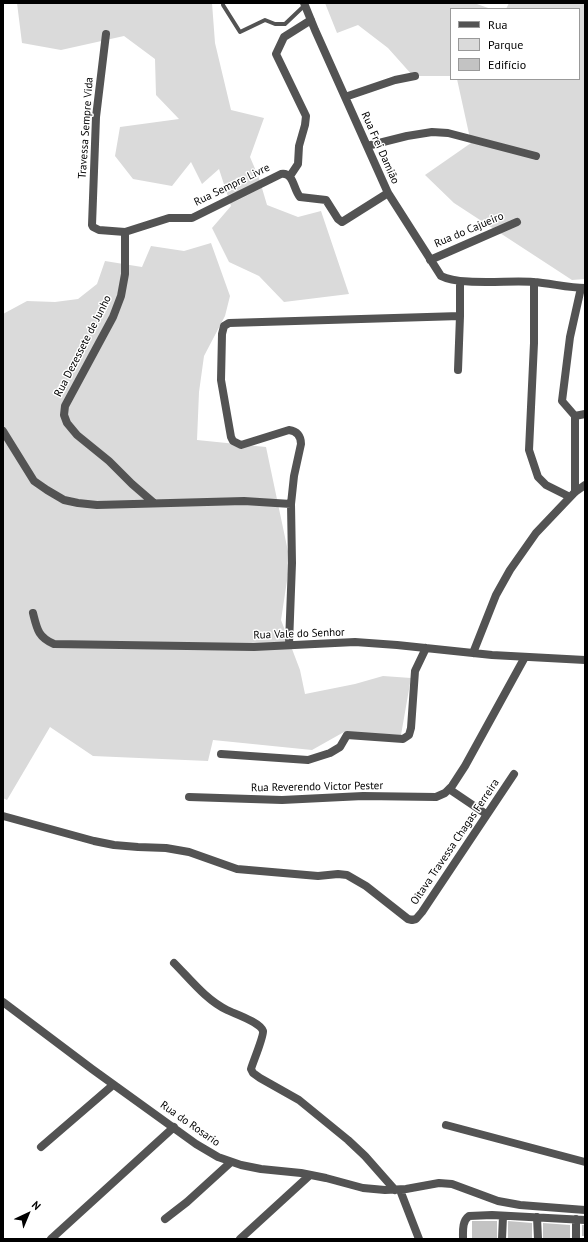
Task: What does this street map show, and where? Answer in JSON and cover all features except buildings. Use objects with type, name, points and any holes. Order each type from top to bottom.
[{"type":"street","name":"Rua Frei Damião","points":[[305,4],[388,192],[441,276],[447,279],[460,281],[534,282],[583,288]]},
{"type":"street","points":[[311,20],[284,37],[276,54],[306,116],[299,146],[298,164],[290,176],[296,192],[300,197],[326,200],[338,219],[342,222],[388,192]]},
{"type":"street","name":"Travessa Sempre Vida","points":[[92,225],[96,117],[106,34]]},
{"type":"street","points":[[346,97],[395,80],[415,76]]},
{"type":"street","points":[[367,146],[407,136],[432,132],[448,133],[536,156]]},
{"type":"street","name":"Rua Sempre Livre","points":[[92,225],[99,230],[125,232],[169,218],[192,218],[281,174],[285,173],[290,176]]},
{"type":"street","name":"Rua do Cajueiro","points":[[430,260],[517,222]]},
{"type":"street","name":"Rua Dezessete de Junho","points":[[125,232],[125,274],[121,296],[113,317],[65,406],[64,415],[67,423],[77,435],[109,461],[154,503]]},
{"type":"street","points":[[458,370],[460,281]]},
{"type":"street","points":[[534,282],[534,343],[529,450],[538,476],[546,485],[572,494]]},
{"type":"street","points":[[572,494],[575,416],[562,400],[570,337],[583,288]]},
{"type":"street","points":[[289,644],[292,563],[291,504],[294,476],[301,438],[294,431],[289,430],[241,445],[233,441],[221,380],[222,334],[224,326],[229,323],[460,316]]},
{"type":"street","points":[[575,416],[585,414]]},
{"type":"street","points":[[3,431],[34,481],[64,500],[97,505],[244,501],[291,504]]},
{"type":"street","points":[[473,653],[496,595],[510,570],[536,533],[572,494],[585,485]]},
{"type":"street","name":"Rua Vale do Senhor","points":[[33,613],[39,634],[46,641],[54,644],[254,647],[289,644],[355,642],[473,653],[585,660]]},
{"type":"street","points":[[220,754],[308,760],[330,753],[340,747],[347,735],[403,739],[409,735],[412,728],[416,671],[426,648]]},
{"type":"street","points":[[486,814],[447,791],[465,766],[525,657]]},
{"type":"street","name":"Oitava Travessa Chagas Ferreira","points":[[3,816],[114,845],[166,848],[189,852],[237,869],[303,876],[338,874],[347,875],[366,886],[398,913],[412,920],[422,912],[514,774]]},
{"type":"street","name":"Rua Reverendo Victor Pester","points":[[190,797],[282,800],[363,796],[436,797],[447,791]]},
{"type":"street","points":[[174,963],[210,998],[225,1009],[245,1018],[260,1028],[263,1032],[252,1063],[251,1069],[253,1073],[299,1100],[348,1140],[365,1156],[398,1190],[419,1239]]},
{"type":"street","name":"Rua do Rosario","points":[[3,1002],[113,1085],[196,1144],[218,1157],[231,1162],[262,1169],[310,1175],[363,1188],[398,1190],[439,1183],[452,1184],[498,1201],[520,1205],[585,1210]]},
{"type":"street","points":[[41,1147],[113,1085]]},
{"type":"street","points":[[446,1125],[585,1162]]},
{"type":"street","points":[[51,1239],[174,1127]]},
{"type":"street","points":[[165,1219],[187,1202],[231,1162]]},
{"type":"street","points":[[240,1239],[310,1175]]},
{"type":"street","points":[[463,1239],[464,1222],[469,1216],[537,1217],[585,1220]]},
{"type":"street","points":[[502,1239],[503,1216]]},
{"type":"street","points":[[537,1217],[538,1239]]},
{"type":"street","points":[[576,1219],[576,1239]]},
{"type":"lane","points":[[223,5],[240,32],[264,20],[275,24],[285,24],[305,4]]},
{"type":"green space","points":[[17,3],[212,3],[215,43],[231,110],[264,118],[250,157],[259,178],[267,205],[298,217],[321,211],[349,294],[284,302],[259,276],[229,262],[212,228],[231,206],[219,169],[202,184],[191,162],[172,186],[133,179],[115,156],[120,127],[179,119],[156,95],[155,59],[124,36],[61,50],[22,43]]},
{"type":"green space","points":[[325,3],[474,3],[488,8],[450,8],[450,76],[413,76],[388,48],[358,25],[337,33]]},
{"type":"green space","points":[[509,3],[585,3],[585,279],[572,280],[454,203],[425,175],[471,143],[457,80],[580,80],[580,8],[506,8]]},
{"type":"green space","points":[[211,243],[230,296],[225,316],[204,356],[199,392],[197,440],[266,447],[290,561],[281,620],[300,670],[305,694],[355,684],[383,676],[411,678],[401,735],[344,732],[312,750],[213,740],[208,761],[93,756],[50,727],[7,800],[3,798],[3,314],[27,301],[55,302],[78,299],[97,284],[105,261],[142,267],[151,246],[184,251]]}]
